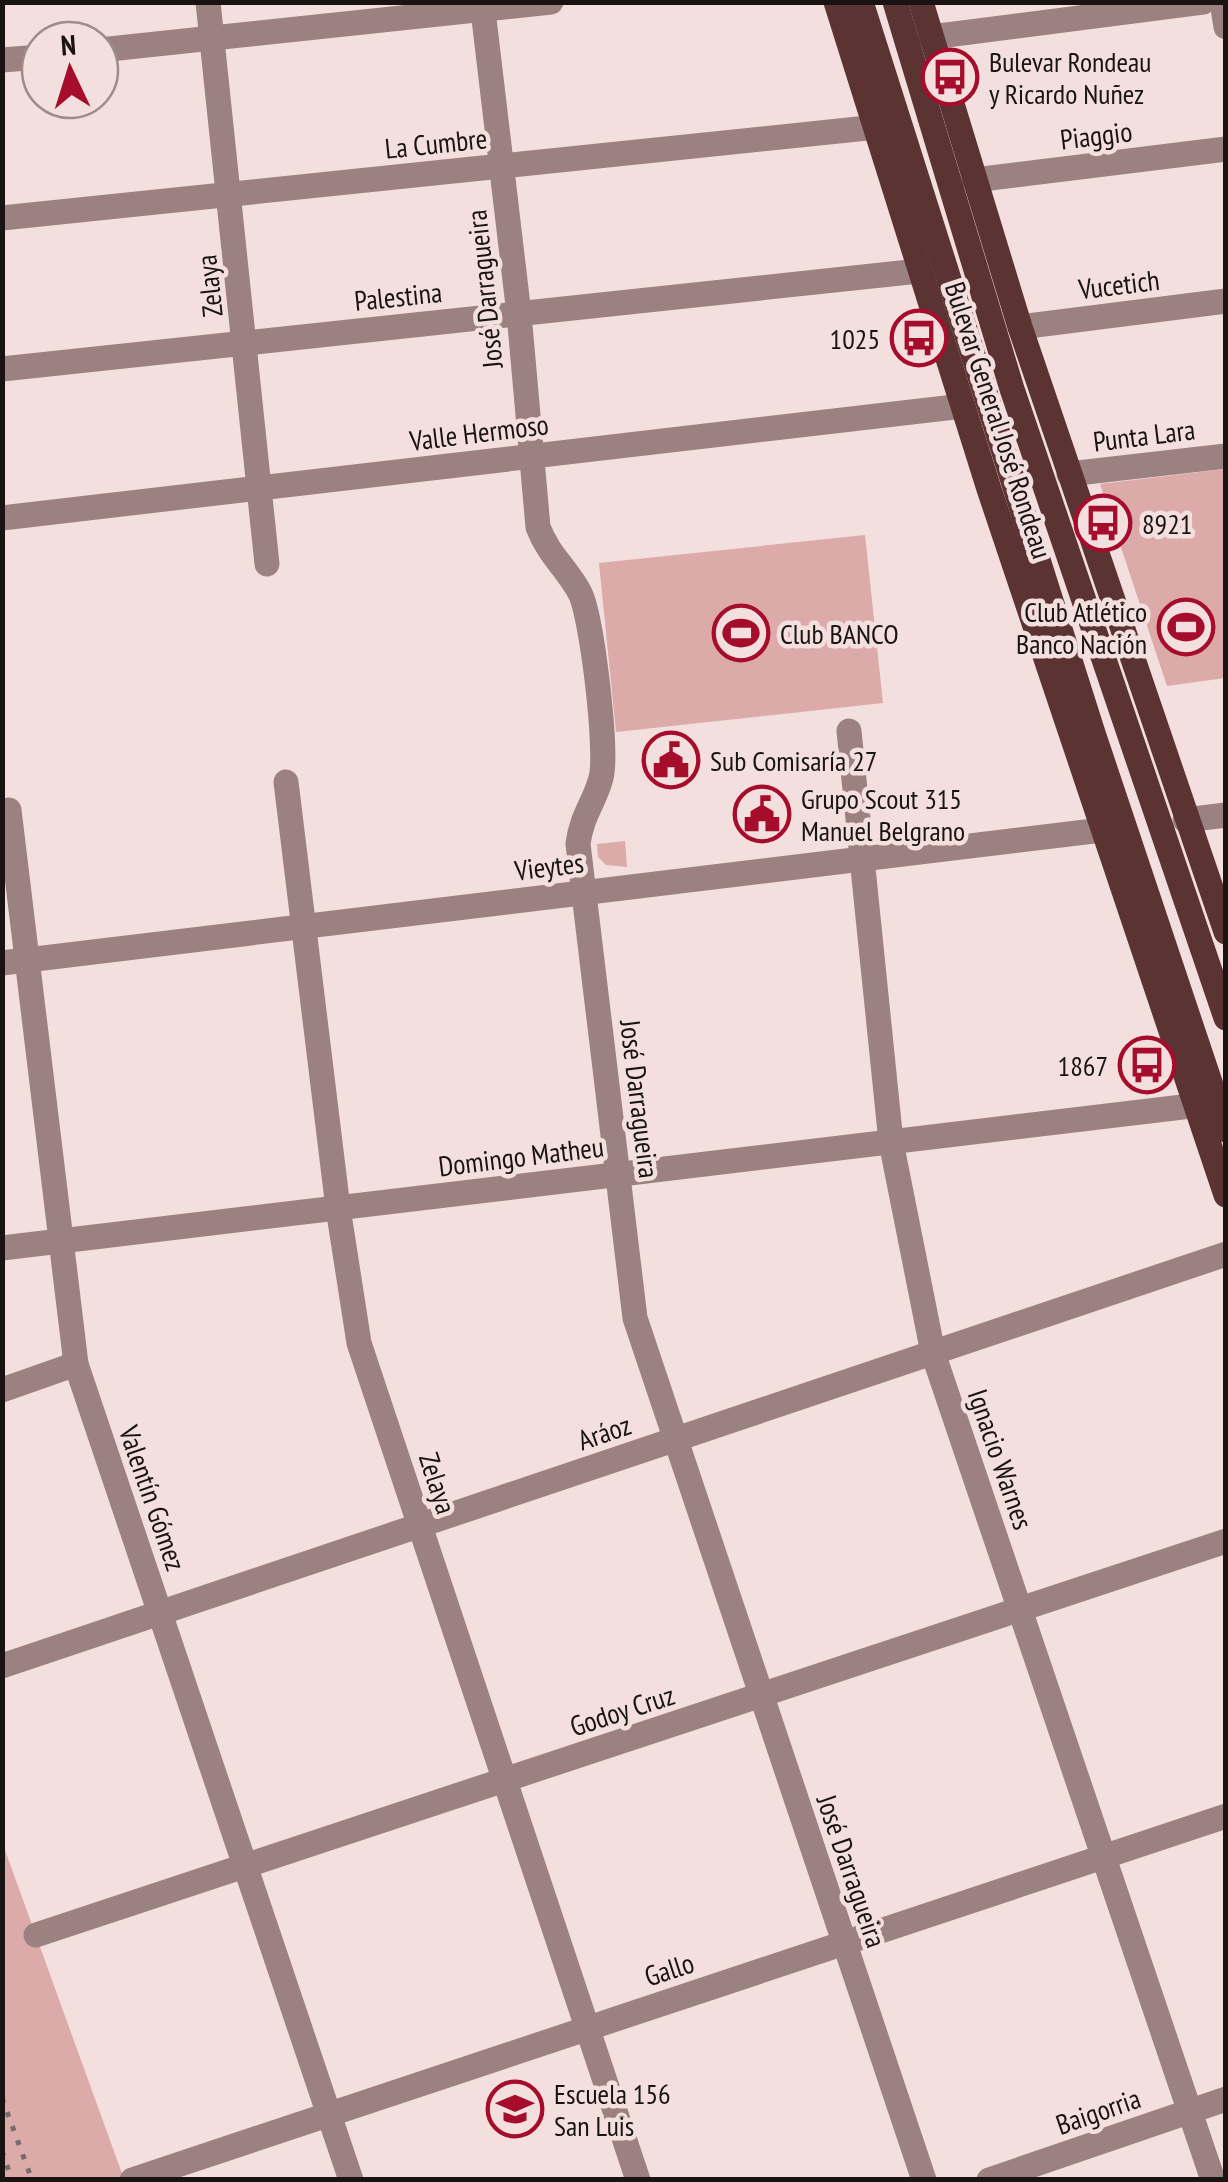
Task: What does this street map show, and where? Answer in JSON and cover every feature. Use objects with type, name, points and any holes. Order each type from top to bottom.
[{"type":"main road","name":"Bulevar General José Rondeau","points":[[836,2],[867,60],[1110,820],[1122,885],[1226,1130]]},
{"type":"main road","name":"Bulevar General José Rondeau","points":[[860,2],[876,127],[919,271],[963,406],[1212,1103],[1226,1195]]},
{"type":"main road","points":[[867,60],[919,41],[899,5]]},
{"type":"main road","name":"Bulevar General José Rondeau","points":[[919,41],[974,180],[1069,474],[1226,932]]},
{"type":"main road","name":"Bulevar General José Rondeau","points":[[919,41],[1012,388],[1226,1018]]},
{"type":"main road","points":[[1004,276],[1012,388]]},
{"type":"street","name":"Zelaya","points":[[208,2],[267,564]]},
{"type":"street","points":[[120,48],[482,6],[551,2]]},
{"type":"street","points":[[919,41],[1203,2]]},
{"type":"street","points":[[1222,2],[1226,27]]},
{"type":"street","name":"José Darragueira","points":[[482,6],[538,528],[548,552],[582,596],[600,712],[602,777],[582,820],[578,844],[636,1318],[924,2180]]},
{"type":"street","name":"La Cumbre","points":[[2,218],[876,127]]},
{"type":"street","name":"Piaggio","points":[[974,180],[1226,149]]},
{"type":"street","name":"Palestina","points":[[2,369],[919,271]]},
{"type":"street","name":"Vucetich","points":[[1020,327],[1226,301]]},
{"type":"street","name":"Valle Hermoso","points":[[2,518],[963,406]]},
{"type":"street","name":"Punta Lara","points":[[1069,474],[1226,456]]},
{"type":"street","name":"Ignacio Warnes","points":[[849,732],[891,1142],[933,1352],[1213,2180]]},
{"type":"street","name":"Zelaya","points":[[286,782],[338,1208],[359,1343],[638,2180]]},
{"type":"street","name":"Valentín Gómez","points":[[9,810],[15,961],[61,1240],[76,1364],[350,2180]]},
{"type":"street","points":[[1185,820],[1226,815]]},
{"type":"street","name":"Vieytes","points":[[15,961],[862,859],[1110,820]]},
{"type":"street","name":"Domingo Matheu","points":[[2,1248],[1212,1103]]},
{"type":"street","name":"Aráoz","points":[[2,1666],[1226,1254]]},
{"type":"street","points":[[2,1390],[76,1364]]},
{"type":"street","name":"Godoy Cruz","points":[[36,1935],[1226,1541]]},
{"type":"street","name":"Gallo","points":[[132,2180],[1226,1816]]},
{"type":"street","name":"Baigorria","points":[[989,2180],[1226,2098]]},
{"type":"shaded area","name":"Club Atlético Banco Nación","points":[[1225,469],[1225,678],[1167,686],[1100,484]]},
{"type":"shaded area","name":"Club BANCO","points":[[865,535],[883,703],[616,732],[599,563]]},
{"type":"shaded area","points":[[625,841],[627,867],[606,865],[598,857],[597,844]]},
{"type":"shaded area","points":[[2,1842],[124,2179],[3,2179]]},
{"type":"railway","points":[[2,2098],[32,2180]]},
{"type":"railway","points":[[2,2151],[12,2180]]},
{"type":"place","name":"Bulevar Rondeau y Ricardo Nuñez","points":[[950,77]]},
{"type":"place","name":"1025","points":[[919,338]]},
{"type":"place","name":"8921","points":[[1103,523]]},
{"type":"place","name":"Club Atlético Banco Nación","points":[[1186,627]]},
{"type":"place","name":"Club BANCO","points":[[741,633]]},
{"type":"place","name":"Sub Comisaría 27","points":[[671,760]]},
{"type":"place","name":"Grupo Scout 315 Manuel Belgrano","points":[[762,814]]},
{"type":"place","name":"1867","points":[[1147,1065]]},
{"type":"place","name":"Escuela 156 San Luis","points":[[515,2109]]}]
